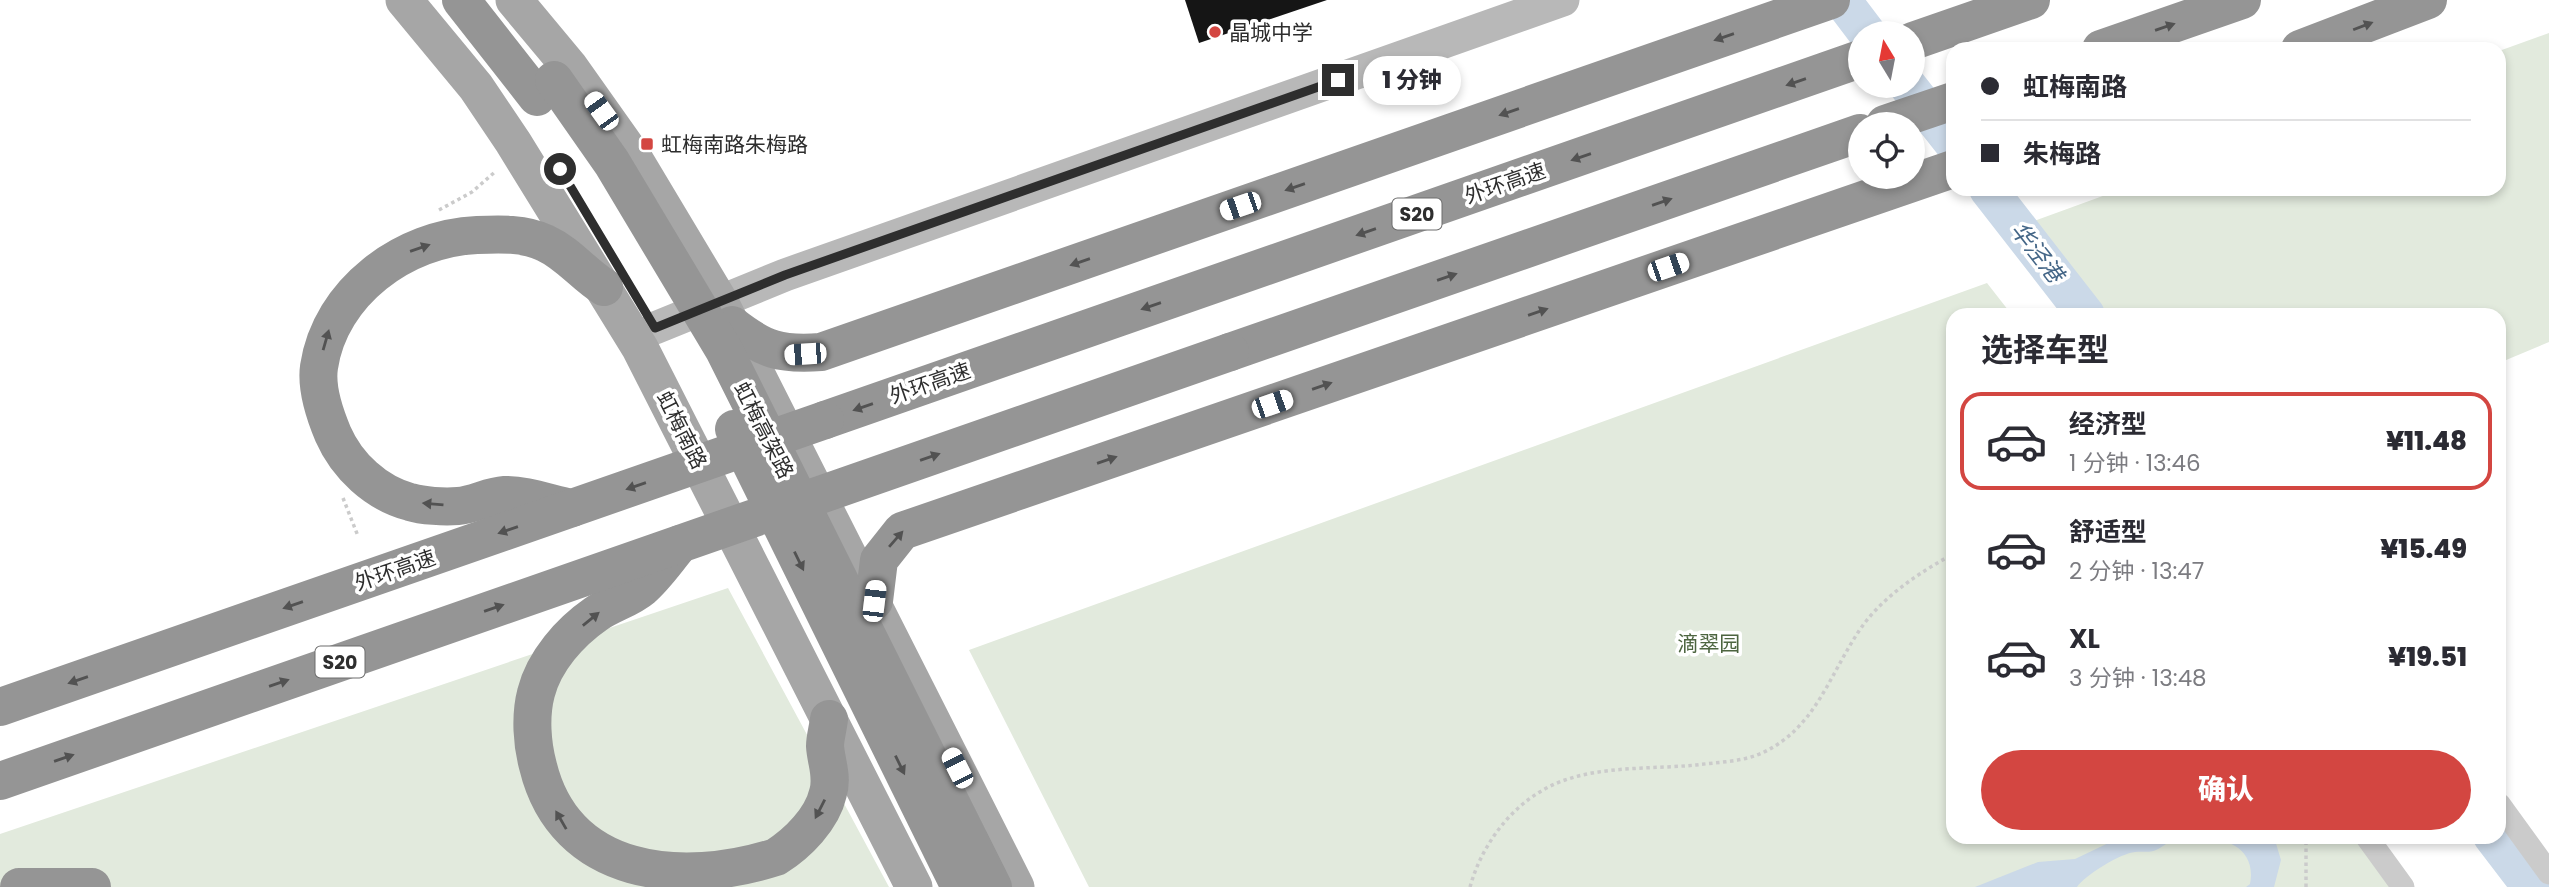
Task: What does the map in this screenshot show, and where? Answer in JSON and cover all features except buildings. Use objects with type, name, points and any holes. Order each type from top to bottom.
[{"type":"highway","name":"虹梅高架路","points":[[461,0],[537,97],[588,170],[702,363],[960,887]]},
{"type":"highway","name":"虹梅高架路","points":[[489,0],[589,128],[724,350],[993,887]]},
{"type":"highway","points":[[726,313],[758,345],[789,355],[821,352],[1831,0]]},
{"type":"highway","points":[[1925,37],[2031,0]]},
{"type":"highway","points":[[2121,42],[2242,0]]},
{"type":"highway","points":[[2318,42],[2428,0]]},
{"type":"highway","name":"外环高速","points":[[0,707],[1848,64]]},
{"type":"highway","points":[[1919,112],[1946,102]]},
{"type":"highway","name":"S20","points":[[0,780],[1848,137]]},
{"type":"highway","points":[[874,601],[878,560],[902,531],[1946,172]]},
{"type":"highway","points":[[572,508],[505,495],[457,506],[410,503],[368,482],[340,450],[324,412],[318,369],[331,324],[362,284],[410,250],[458,236],[508,234],[544,242],[572,259],[586,276],[604,287]]},
{"type":"highway","points":[[680,544],[642,588],[595,615],[558,648],[536,692],[532,743],[543,789],[567,830],[605,864],[649,883],[705,886],[750,874],[792,847],[816,819],[828,793],[831,767],[825,746],[829,719]]},
{"type":"highway","points":[[19,887],[92,887]]},
{"type":"main road","name":"虹梅南路","points":[[404,0],[476,87],[640,348],[914,887]]},
{"type":"main road","name":"虹梅南路","points":[[430,0],[488,70],[560,169],[655,328],[928,887]]},
{"type":"main road","points":[[514,0],[569,66],[632,156],[726,313],[874,601],[1016,887]]},
{"type":"street","points":[[655,328],[726,313],[785,275],[1563,0]]},
{"type":"street","points":[[2506,814],[2549,873]]},
{"type":"street","points":[[2372,844],[2403,887]]},
{"type":"path","points":[[1470,887],[1495,832],[1535,795],[1565,780],[1597,773],[1729,761],[1760,754],[1784,741],[1801,727],[1815,709],[1858,632],[1882,604],[1903,585],[1946,558]]},
{"type":"path","points":[[2306,844],[2306,887]]},
{"type":"green space","points":[[2549,33],[2549,342],[2506,360],[2506,308],[2088,308],[2020,226],[2103,196],[2506,196],[2506,48]]},
{"type":"green space","name":"滴翠园","points":[[1987,283],[2007,308],[1946,308],[1946,844],[2366,844],[2397,887],[1089,887],[969,650]]},
{"type":"green space","points":[[728,588],[889,887],[0,887],[0,834]]},
{"type":"water","points":[[2106,844],[2167,844],[2153,851],[2121,856],[2095,871],[2077,887],[1975,887],[2038,862],[2075,859]]},
{"type":"water","points":[[2230,844],[2276,844],[2281,860],[2274,887],[2246,887],[2250,884],[2251,869],[2246,856]]},
{"type":"waterway","name":"华泾港","points":[[1842,0],[1858,21]]},
{"type":"waterway","name":"华泾港","points":[[1917,98],[1946,134]]},
{"type":"waterway","name":"华泾港","points":[[1993,196],[2081,308]]},
{"type":"waterway","name":"华泾港","points":[[2498,844],[2531,887]]},
{"type":"place","name":"晶城中学","points":[[1215,32]]},
{"type":"place","name":"虹梅南路朱梅路","points":[[647,144]]},
{"type":"route","points":[[560,169],[655,328],[785,275],[1338,80]]}]
